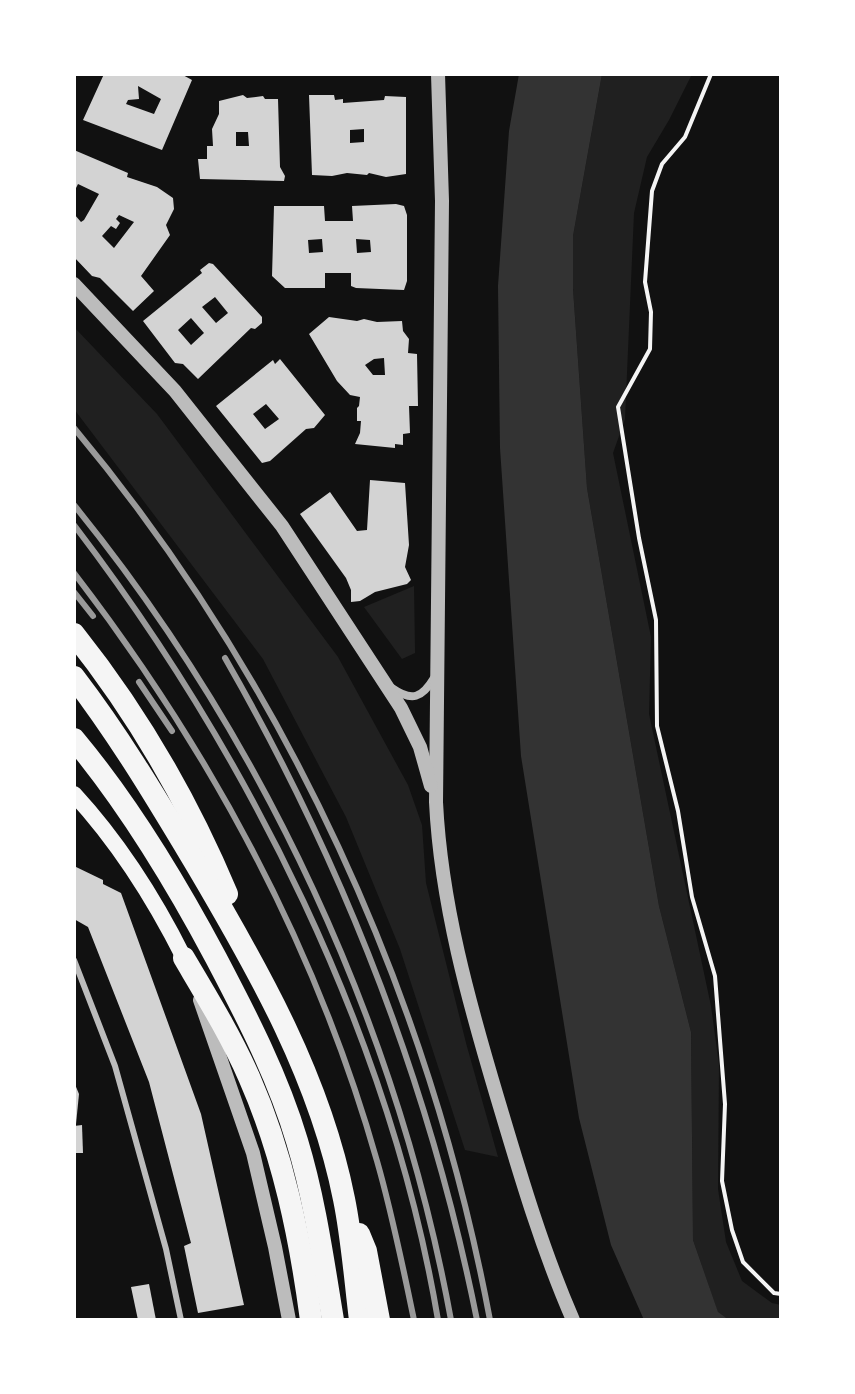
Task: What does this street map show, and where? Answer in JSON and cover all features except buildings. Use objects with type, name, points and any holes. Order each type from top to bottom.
[{"type":"highway","points":[[74,634],[154,749],[203,837],[304,1070],[345,1200],[366,1251],[379,1320]]},
{"type":"highway","points":[[74,677],[143,777],[256,965]]},
{"type":"highway","points":[[74,739],[113,789],[162,863],[264,1054],[302,1158],[319,1234],[333,1320]]},
{"type":"highway","points":[[184,958],[239,1055],[265,1120],[291,1207],[311,1320]]},
{"type":"highway","points":[[345,1200],[360,1320]]},
{"type":"main road","points":[[74,794],[145,884],[184,958]]},
{"type":"main road","points":[[74,808],[95,819]]},
{"type":"street","points":[[438,74],[442,187],[436,802],[439,854],[450,916],[483,1051],[533,1211],[573,1320]]},
{"type":"street","points":[[74,284],[175,391],[282,526],[385,683],[416,738],[436,802]]},
{"type":"street","points":[[385,683],[406,697],[418,697],[427,690],[438,671]]},
{"type":"street","points":[[184,958],[253,1153],[289,1320]]},
{"type":"lane","points":[[74,960],[120,1081],[166,1249],[181,1320]]},
{"type":"lane","points":[[74,983],[84,989]]},
{"type":"path","points":[[711,74],[685,137],[662,164],[652,191],[645,282],[651,312],[650,349],[618,407],[656,620],[657,726],[678,811],[692,897],[715,976],[725,1104],[722,1181],[732,1230],[743,1262],[774,1293],[781,1294]]},
{"type":"shaded area","points":[[519,74],[602,74],[573,236],[573,289],[587,488],[659,906],[691,1032],[693,1240],[718,1312],[729,1320],[644,1320],[611,1245],[579,1118],[521,756],[500,448],[498,286],[509,131]]},
{"type":"shaded area","points":[[602,74],[692,74],[647,157],[634,213],[625,419],[613,453],[651,637],[649,714],[711,1006],[719,1065],[718,1189],[726,1242],[742,1281],[772,1303],[781,1305],[781,1320],[729,1320],[718,1313],[693,1240],[691,1032],[659,906],[587,488],[573,289],[573,236]]},
{"type":"shaded area","points":[[74,327],[157,414],[338,657],[408,785],[422,825],[426,883],[498,1157],[465,1150],[400,949],[346,817],[263,659],[74,409]]},
{"type":"shaded area","points":[[414,586],[415,653],[402,659],[364,607]]},
{"type":"railway","points":[[74,428],[150,526],[220,629],[283,736],[339,847],[387,962],[429,1079],[463,1199],[490,1320]]},
{"type":"railway","points":[[74,505],[142,595],[205,689],[262,787],[313,889],[358,994],[396,1101],[427,1210],[451,1320]]},
{"type":"railway","points":[[74,525],[138,613],[198,705],[253,802],[303,901],[348,1003],[385,1108],[416,1213],[438,1320]]},
{"type":"railway","points":[[74,573],[124,640],[214,780],[290,927],[352,1081],[382,1181],[414,1320]]},
{"type":"railway","points":[[74,592],[93,616]]},
{"type":"railway","points":[[225,658],[308,816],[378,979],[435,1147],[477,1320]]},
{"type":"railway","points":[[139,682],[172,731]]}]
